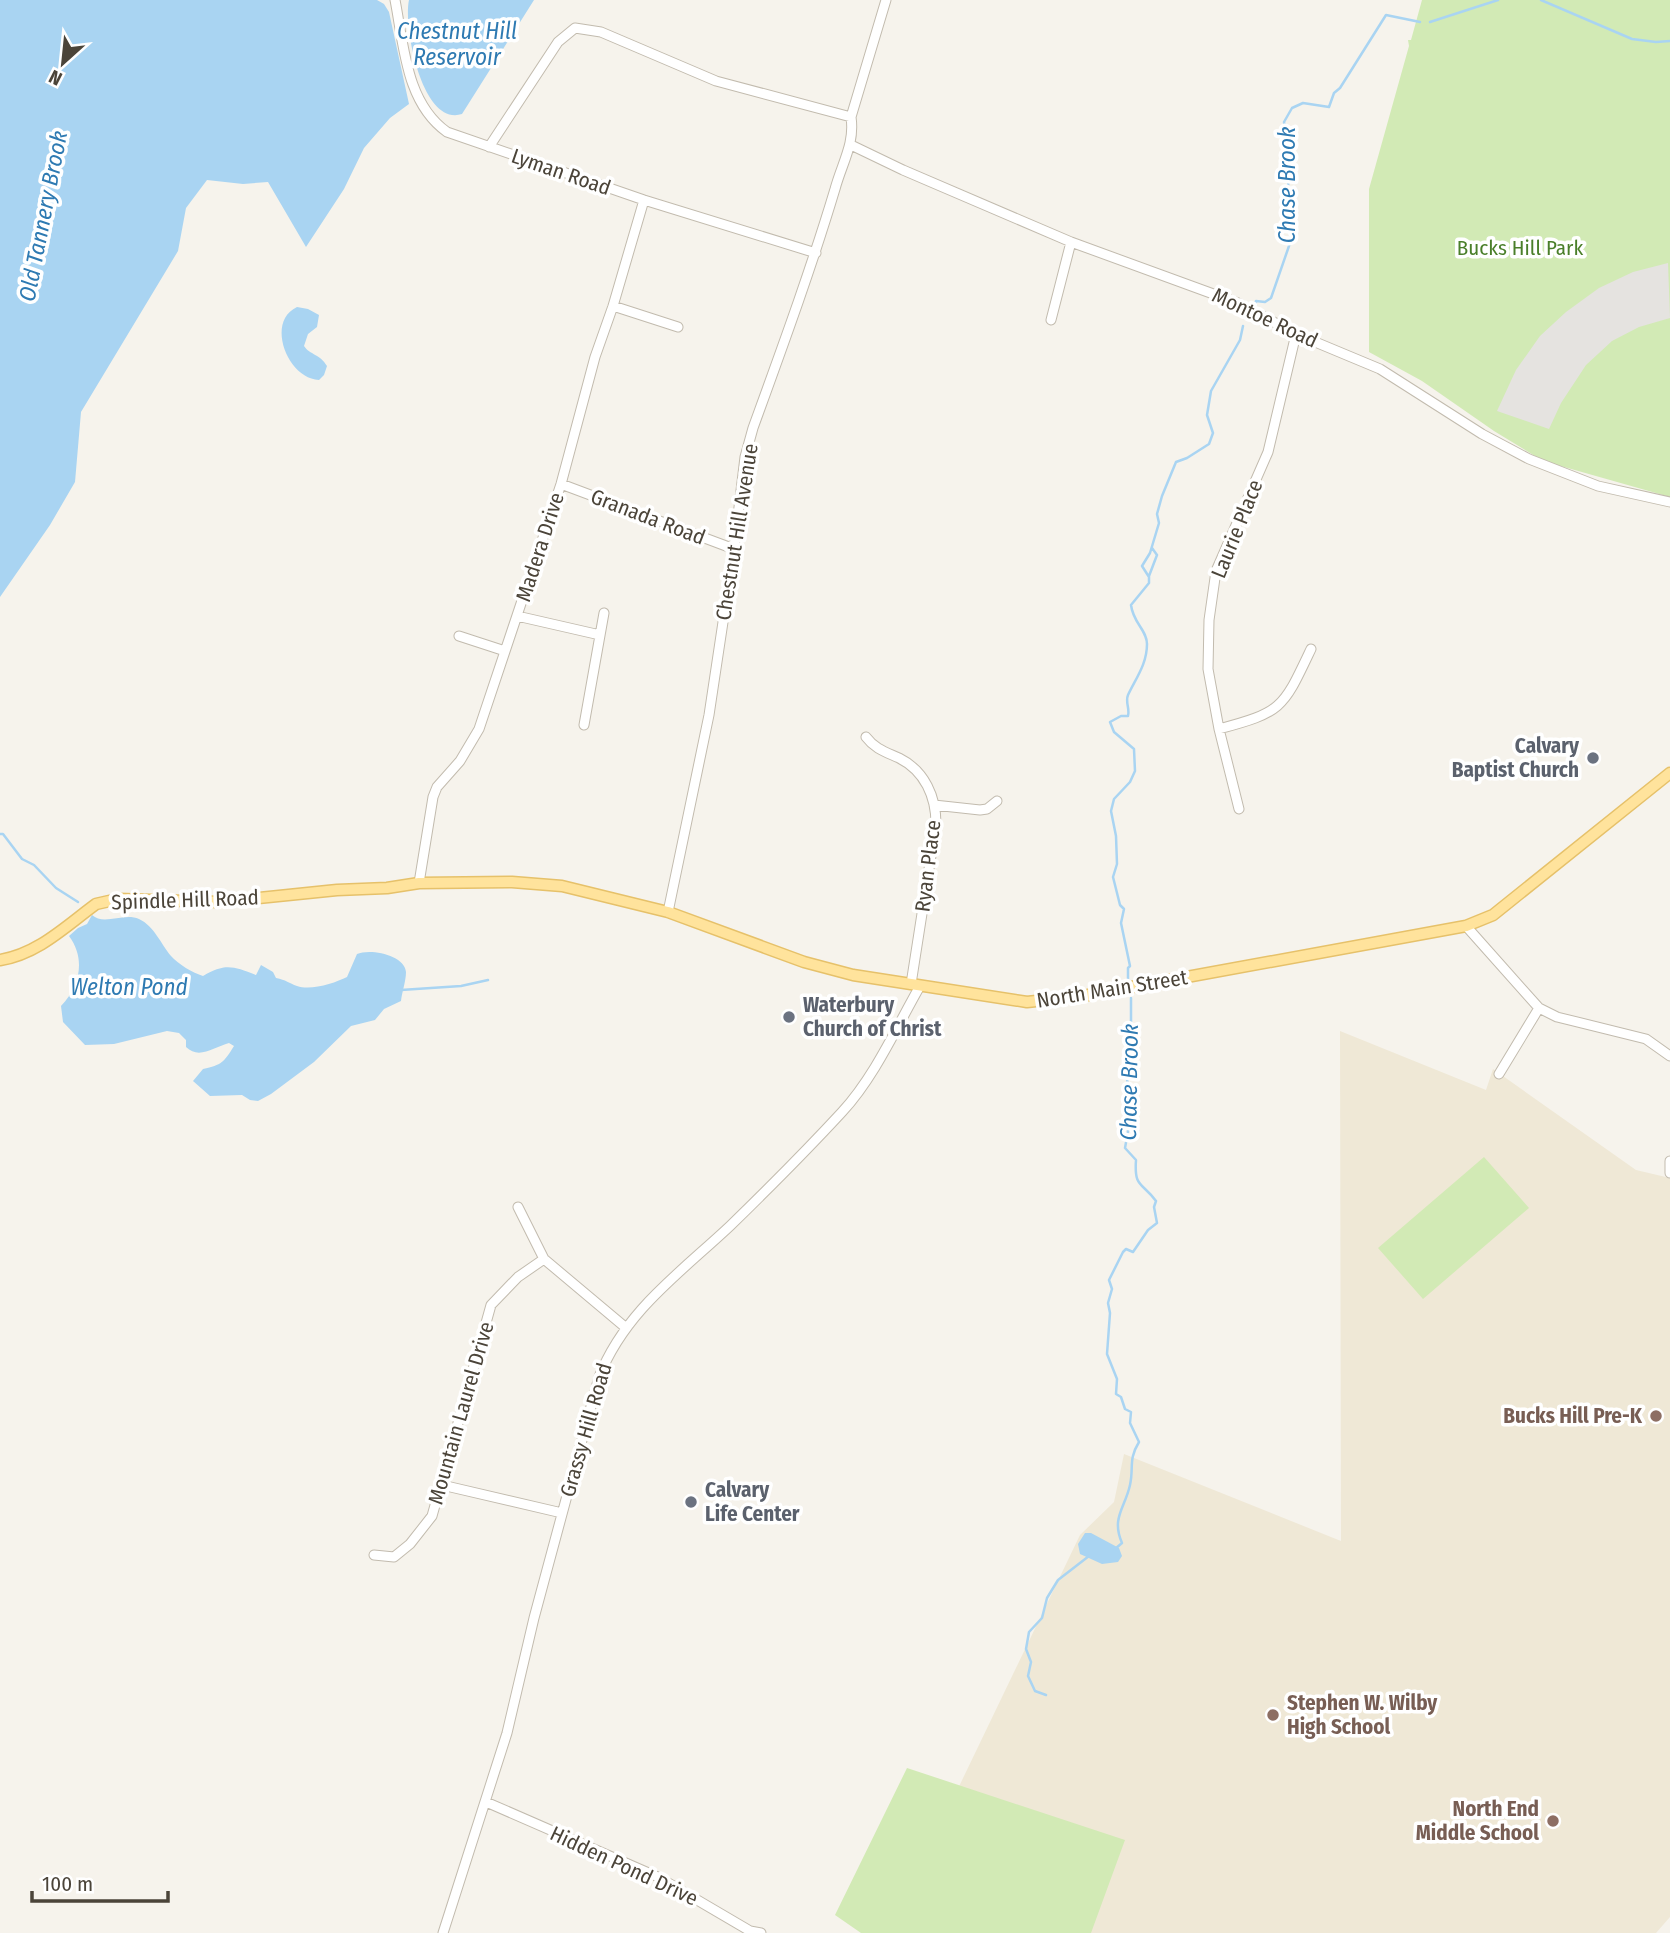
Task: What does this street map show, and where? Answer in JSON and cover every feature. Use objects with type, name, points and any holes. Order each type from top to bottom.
[{"type":"main road","name":"North Main Street","points":[[387,888],[419,883],[512,882],[562,886],[668,912],[804,962],[853,975],[1027,1002],[1083,996],[1466,926],[1493,915],[1670,772]]},
{"type":"main road","name":"Spindle Hill Road","points":[[0,960],[22,955],[36,948],[96,904],[107,901],[133,899],[219,902],[337,890],[387,888]]},
{"type":"street","name":"Lyman Road","points":[[395,0],[410,76],[426,112],[447,132],[644,200],[816,253]]},
{"type":"street","name":"Chestnut Hill Avenue","points":[[668,912],[709,715],[748,447],[851,145],[851,117],[886,0]]},
{"type":"street","points":[[489,147],[558,42],[575,28],[601,32],[716,81],[851,117]]},
{"type":"street","name":"Montoe Road","points":[[851,145],[1071,242],[1238,303],[1296,334],[1380,369],[1482,434],[1530,459],[1598,486],[1670,502]]},
{"type":"street","name":"Madera Drive","points":[[419,883],[433,797],[437,787],[460,761],[479,729],[561,484],[595,357],[644,200]]},
{"type":"street","points":[[1051,320],[1071,242]]},
{"type":"street","points":[[613,306],[678,327]]},
{"type":"street","name":"Laurie Place","points":[[1239,809],[1219,729],[1208,669],[1209,620],[1216,571],[1268,452],[1296,334]]},
{"type":"street","name":"Granada Road","points":[[561,484],[734,549]]},
{"type":"street","points":[[584,725],[604,613]]},
{"type":"street","points":[[517,616],[600,635]]},
{"type":"street","points":[[459,636],[505,651]]},
{"type":"street","points":[[1219,729],[1261,718],[1278,707],[1291,692],[1311,649]]},
{"type":"street","name":"Ryan Place","points":[[866,737],[878,748],[914,768],[928,787],[934,805],[936,824],[915,985]]},
{"type":"street","points":[[934,805],[979,810],[997,801]]},
{"type":"street","points":[[1466,926],[1539,1008],[1558,1017],[1646,1039],[1670,1056]]},
{"type":"street","name":"Grassy Hill Road","points":[[443,1933],[508,1733],[534,1618],[599,1377],[608,1354],[625,1327],[648,1302],[731,1224],[843,1111],[861,1088],[915,985]]},
{"type":"street","points":[[1499,1074],[1539,1008]]},
{"type":"street","points":[[1669,1172],[1670,1161]]},
{"type":"street","points":[[518,1207],[544,1259],[625,1327]]},
{"type":"street","name":"Mountain Laurel Drive","points":[[374,1555],[394,1557],[410,1544],[432,1516],[491,1305],[518,1277],[544,1259]]},
{"type":"street","points":[[442,1485],[562,1513]]},
{"type":"street","name":"Hidden Pond Drive","points":[[486,1802],[658,1877],[750,1930],[761,1933]]},
{"type":"shaded area","points":[[1668,263],[1670,318],[1639,327],[1612,341],[1586,365],[1561,403],[1549,429],[1497,411],[1516,370],[1540,336],[1566,312],[1599,288],[1633,272]]},
{"type":"shaded area","points":[[1340,1031],[1486,1090],[1493,1069],[1636,1170],[1670,1178],[1670,1917],[1656,1933],[879,1933],[914,1880],[1080,1535],[1114,1502],[1124,1454],[1341,1541]]},
{"type":"green space","name":"Bucks Hill Park","points":[[1422,0],[1670,0],[1670,497],[1543,461],[1422,381],[1369,352],[1369,189],[1409,46],[1408,40],[1411,40]]},
{"type":"green space","points":[[1484,1157],[1529,1208],[1423,1299],[1378,1248]]},
{"type":"green space","points":[[907,1768],[1125,1840],[1091,1933],[861,1933],[835,1915]]},
{"type":"water","name":"Chestnut Hill Reservoir","points":[[0,0],[377,0],[384,4],[389,12],[409,104],[390,118],[364,148],[344,189],[306,247],[268,182],[243,184],[207,180],[186,208],[178,251],[81,412],[75,482],[50,525],[0,597]]},
{"type":"water","name":"Chestnut Hill Reservoir","points":[[409,0],[534,0],[462,114],[448,114],[436,105],[426,90],[418,72],[409,31]]},
{"type":"water","points":[[297,307],[319,315],[317,327],[308,334],[304,346],[327,366],[319,380],[298,370],[284,349],[283,325],[287,314]]},
{"type":"water","name":"Welton Pond","points":[[92,915],[102,919],[139,919],[153,931],[174,959],[203,976],[229,967],[256,975],[261,965],[273,972],[276,978],[297,986],[316,987],[347,977],[357,954],[386,954],[400,961],[406,972],[401,1001],[384,1009],[375,1020],[351,1026],[314,1062],[258,1101],[242,1095],[210,1096],[193,1081],[203,1069],[225,1059],[234,1046],[229,1043],[201,1053],[186,1047],[186,1040],[179,1033],[167,1031],[114,1044],[85,1045],[63,1022],[61,1006],[73,990],[79,963],[78,954],[69,936],[87,924]]},
{"type":"water","points":[[1085,1533],[1091,1533],[1119,1548],[1122,1556],[1118,1562],[1102,1564],[1080,1554],[1078,1544]]},
{"type":"waterway","name":"Chase Brook","points":[[1430,22],[1498,0]]},
{"type":"waterway","name":"Chase Brook","points":[[1541,0],[1632,39],[1670,41]]},
{"type":"waterway","name":"Chase Brook","points":[[1255,304],[1256,301],[1265,302],[1271,298],[1289,246],[1292,224],[1287,194],[1291,162],[1284,122],[1292,108],[1303,103],[1329,107],[1334,93],[1340,88],[1386,15],[1420,22]]},
{"type":"waterway","name":"Chase Brook","points":[[1128,980],[1130,966],[1121,923],[1124,909],[1120,905],[1113,877],[1117,864],[1116,836],[1111,811],[1114,799],[1130,782],[1135,771],[1134,749],[1114,732],[1110,722],[1121,716],[1128,716],[1127,698],[1145,658],[1145,635],[1134,617],[1131,605],[1149,583],[1149,577],[1142,566],[1150,553],[1159,523],[1157,514],[1162,496],[1176,462],[1209,444],[1213,433],[1207,415],[1211,391],[1240,340],[1243,326]]},
{"type":"waterway","points":[[1149,576],[1157,555],[1152,548]]},
{"type":"waterway","name":"Old Tannery Brook","points":[[0,834],[3,834],[22,859],[34,865],[56,888],[78,902]]},
{"type":"waterway","name":"Old Tannery Brook","points":[[401,990],[461,986],[488,980]]},
{"type":"waterway","name":"Chase Brook","points":[[1115,1549],[1122,1543],[1118,1520],[1130,1485],[1132,1459],[1139,1442],[1130,1423],[1131,1412],[1125,1409],[1121,1397],[1116,1394],[1117,1379],[1107,1354],[1110,1313],[1108,1303],[1112,1289],[1109,1280],[1123,1252],[1126,1249],[1133,1252],[1148,1230],[1157,1223],[1154,1207],[1156,1201],[1140,1184],[1136,1176],[1136,1160],[1125,1148],[1130,1120],[1129,1087],[1125,1072],[1131,1043],[1131,998]]},
{"type":"waterway","name":"Chase Brook","points":[[1046,1695],[1035,1691],[1028,1676],[1031,1662],[1026,1649],[1029,1632],[1042,1618],[1047,1598],[1058,1580],[1089,1556]]},
{"type":"place","name":"Calvary Baptist Church","points":[[1593,758]]},
{"type":"place","name":"Waterbury Church of Christ","points":[[789,1017]]},
{"type":"place","name":"Bucks Hill Pre-K","points":[[1656,1416]]},
{"type":"place","name":"Calvary Life Center","points":[[691,1502]]},
{"type":"place","name":"Stephen W. Wilby High School","points":[[1273,1715]]},
{"type":"place","name":"North End Middle School","points":[[1553,1821]]}]
